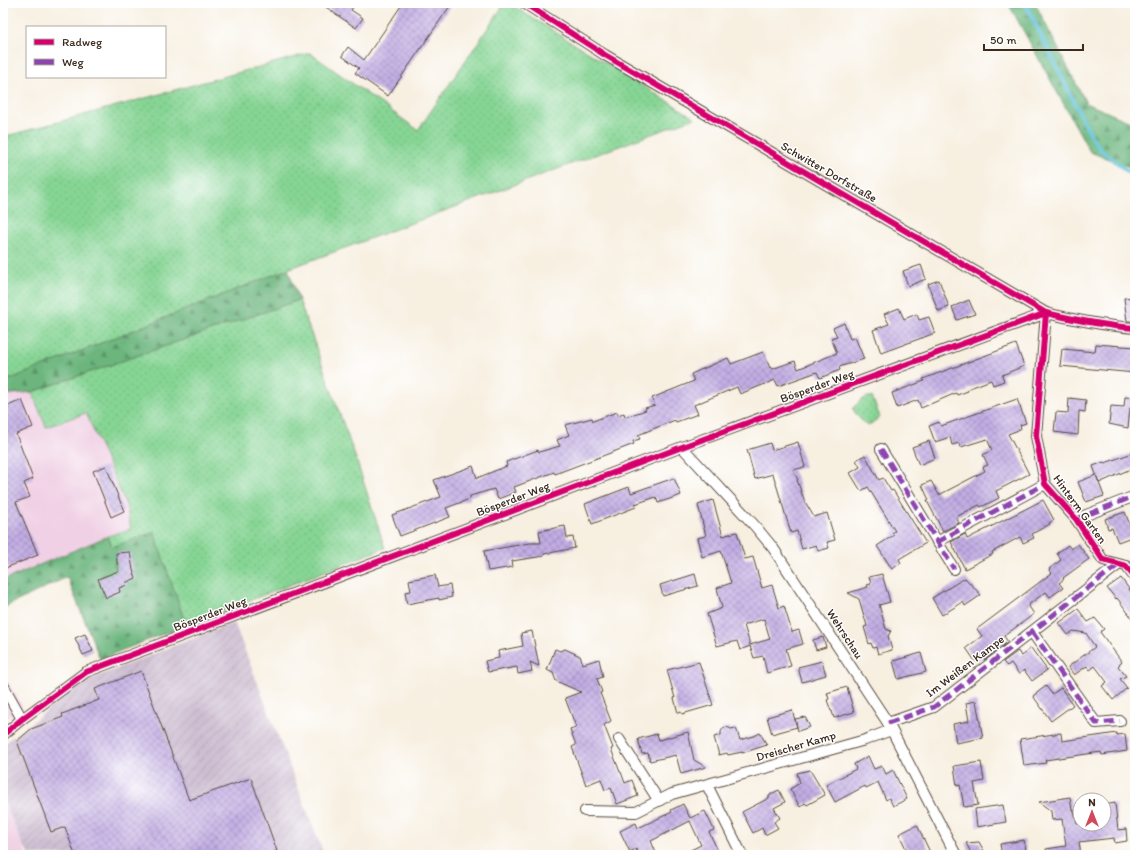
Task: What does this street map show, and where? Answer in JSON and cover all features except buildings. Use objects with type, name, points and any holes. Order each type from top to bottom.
[{"type":"street","name":"Schwitter Dorfstraße","points":[[524,3],[605,55],[1046,312],[1109,326],[1135,328]]},
{"type":"street","name":"Bösperder Weg","points":[[3,735],[22,718],[86,672],[682,447],[1046,312]]},
{"type":"street","name":"Hinterm Garten","points":[[1046,312],[1036,436],[1044,484],[1076,519],[1103,560],[1126,566],[1135,578]]},
{"type":"street","name":"Wehrschau","points":[[682,447],[755,526],[773,548],[890,726],[956,855]]},
{"type":"street","points":[[880,449],[954,569]]},
{"type":"street","points":[[937,542],[1044,484]]},
{"type":"street","points":[[1076,519],[1135,496]]},
{"type":"street","name":"Im Weißen Kampe","points":[[890,726],[934,707],[1118,565]]},
{"type":"street","points":[[1032,632],[1096,723],[1120,721]]},
{"type":"street","points":[[3,685],[22,718]]},
{"type":"street","name":"Dreischer Kamp","points":[[585,811],[636,812],[672,794],[865,740],[890,726]]},
{"type":"street","points":[[619,739],[659,801]]},
{"type":"street","points":[[707,784],[742,855]]},
{"type":"shaded area","points":[[32,392],[47,426],[86,413],[126,505],[131,529],[108,536],[4,580],[3,395]]},
{"type":"shaded area","points":[[234,622],[324,855],[30,855],[23,845],[3,799],[3,745],[74,689],[96,677]]},
{"type":"shaded area","points":[[3,674],[23,706],[3,722]]},
{"type":"shaded area","points":[[3,799],[23,845],[26,855],[3,855]]},
{"type":"green space","points":[[505,3],[508,3],[695,118],[288,269],[3,382],[3,137],[310,53],[418,130]]},
{"type":"green space","points":[[1008,3],[1035,3],[1086,103],[1135,124],[1135,169],[1090,152]]},
{"type":"green space","points":[[288,269],[299,300],[32,392],[3,395],[3,382]]},
{"type":"green space","points":[[299,300],[356,459],[385,548],[186,625],[154,533],[112,547],[108,536],[131,529],[126,505],[86,413],[46,427],[32,392]]},
{"type":"green space","points":[[867,397],[872,397],[880,417],[868,426],[857,416],[853,409],[859,402]]},
{"type":"green space","points":[[154,532],[186,625],[100,659],[67,577],[3,608],[3,578],[4,580],[108,536],[112,547]]},
{"type":"waterway","points":[[1025,3],[1091,136],[1101,150],[1135,177]]},
{"type":"marked path","points":[[881,449],[954,569]]},
{"type":"marked path","points":[[937,542],[1045,484]]},
{"type":"marked path","points":[[1076,519],[1135,496]]},
{"type":"marked path","points":[[888,723],[934,707],[1118,565]]},
{"type":"marked path","points":[[1032,632],[1096,723],[1120,721]]},
{"type":"cycle path","points":[[524,3],[605,55],[1046,313],[1113,326],[1135,328]]},
{"type":"cycle path","points":[[3,735],[22,719],[86,672],[682,447],[1046,313],[1036,436],[1045,484],[1076,519],[1103,560],[1126,566],[1135,578]]}]
